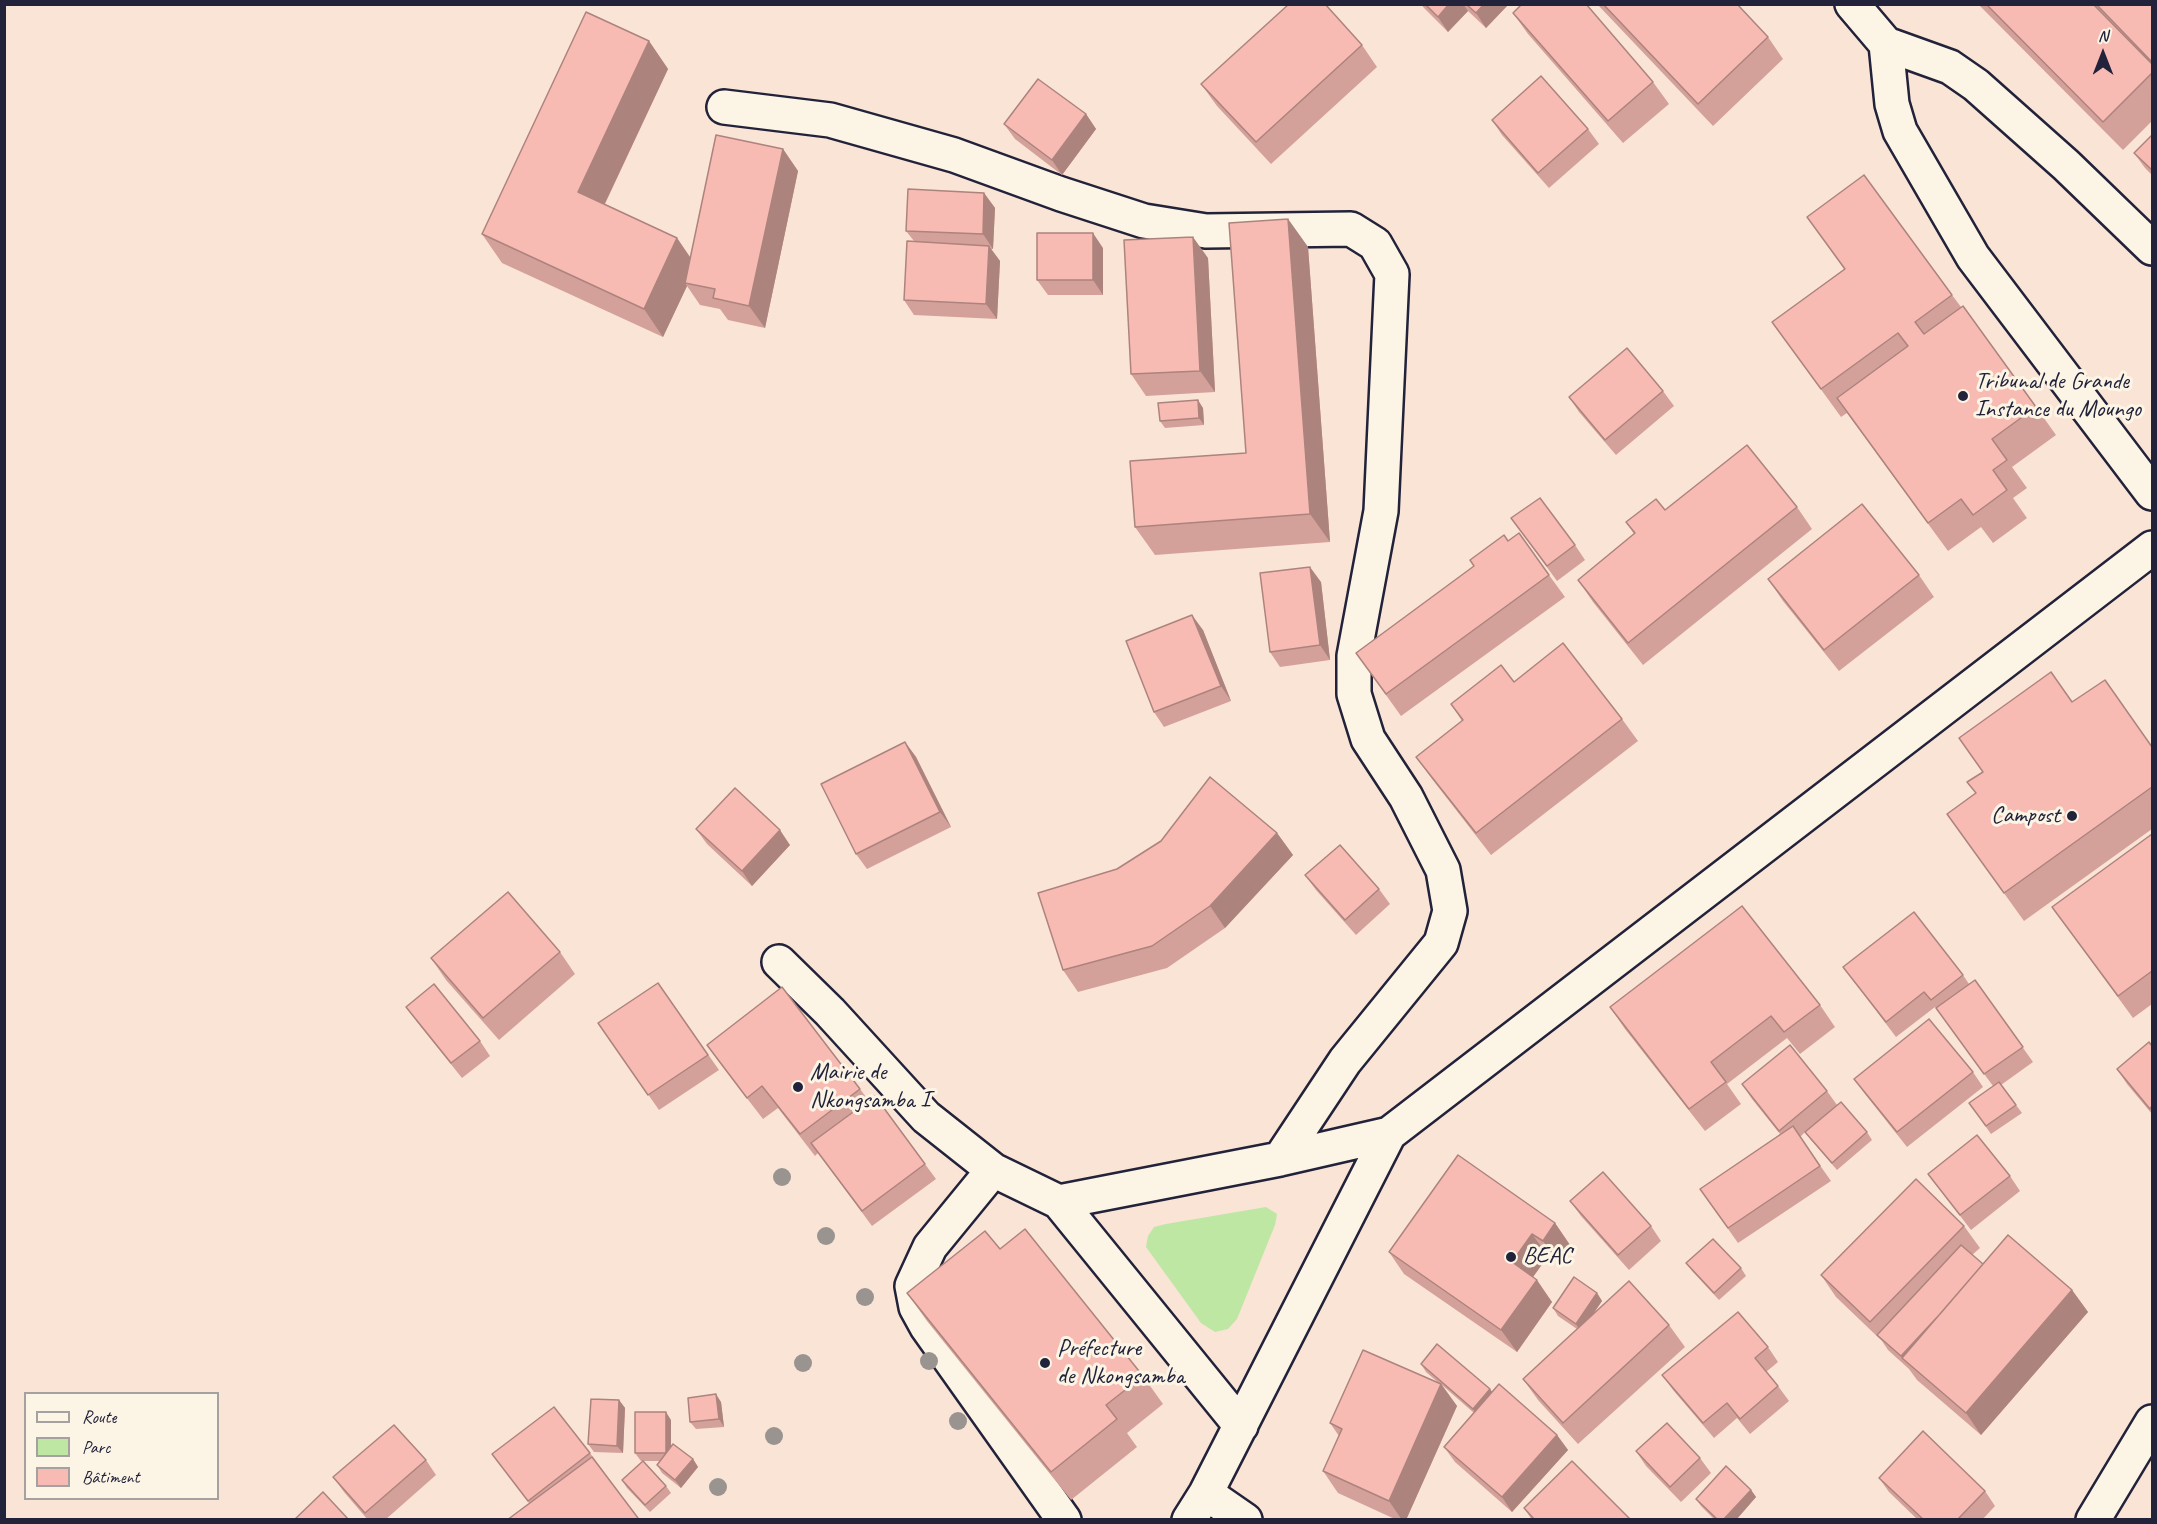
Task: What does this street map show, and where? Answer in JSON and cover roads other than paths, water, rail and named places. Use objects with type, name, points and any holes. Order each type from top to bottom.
[{"type":"street","points":[[1852,4],[1886,44],[1950,67],[1976,85],[2066,165],[2152,248]]},
{"type":"street","points":[[1886,44],[1892,104],[1900,131],[1973,257],[2152,493]]},
{"type":"street","points":[[724,107],[830,120],[954,155],[1144,221],[1206,231],[1351,229],[1375,244],[1392,274],[1382,511],[1354,656],[1354,694],[1368,739],[1406,797],[1443,870],[1450,910],[1441,943],[1345,1061],[1280,1159]]},
{"type":"street","points":[[1059,1202],[1280,1159],[1389,1134],[2152,548]]},
{"type":"street","points":[[779,962],[830,1012],[926,1117],[993,1170],[1059,1202],[1241,1426]]},
{"type":"street","points":[[1189,1520],[1241,1426],[1389,1134]]},
{"type":"street","points":[[993,1170],[930,1247],[912,1286],[916,1307],[933,1337],[1064,1520]]},
{"type":"street","points":[[2093,1520],[2152,1422]]},
{"type":"street","points":[[1206,1492],[1245,1520]]},
{"type":"place","name":"Tribunal de Grande Instance du Moungo","points":[[1963,396]]},
{"type":"place","name":"Campost","points":[[2072,816]]},
{"type":"place","name":"Mairie de Nkongsamba I","points":[[798,1087]]},
{"type":"place","name":"BEAC","points":[[1511,1257]]},
{"type":"place","name":"Préfecture de Nkongsamba","points":[[1045,1363]]}]
